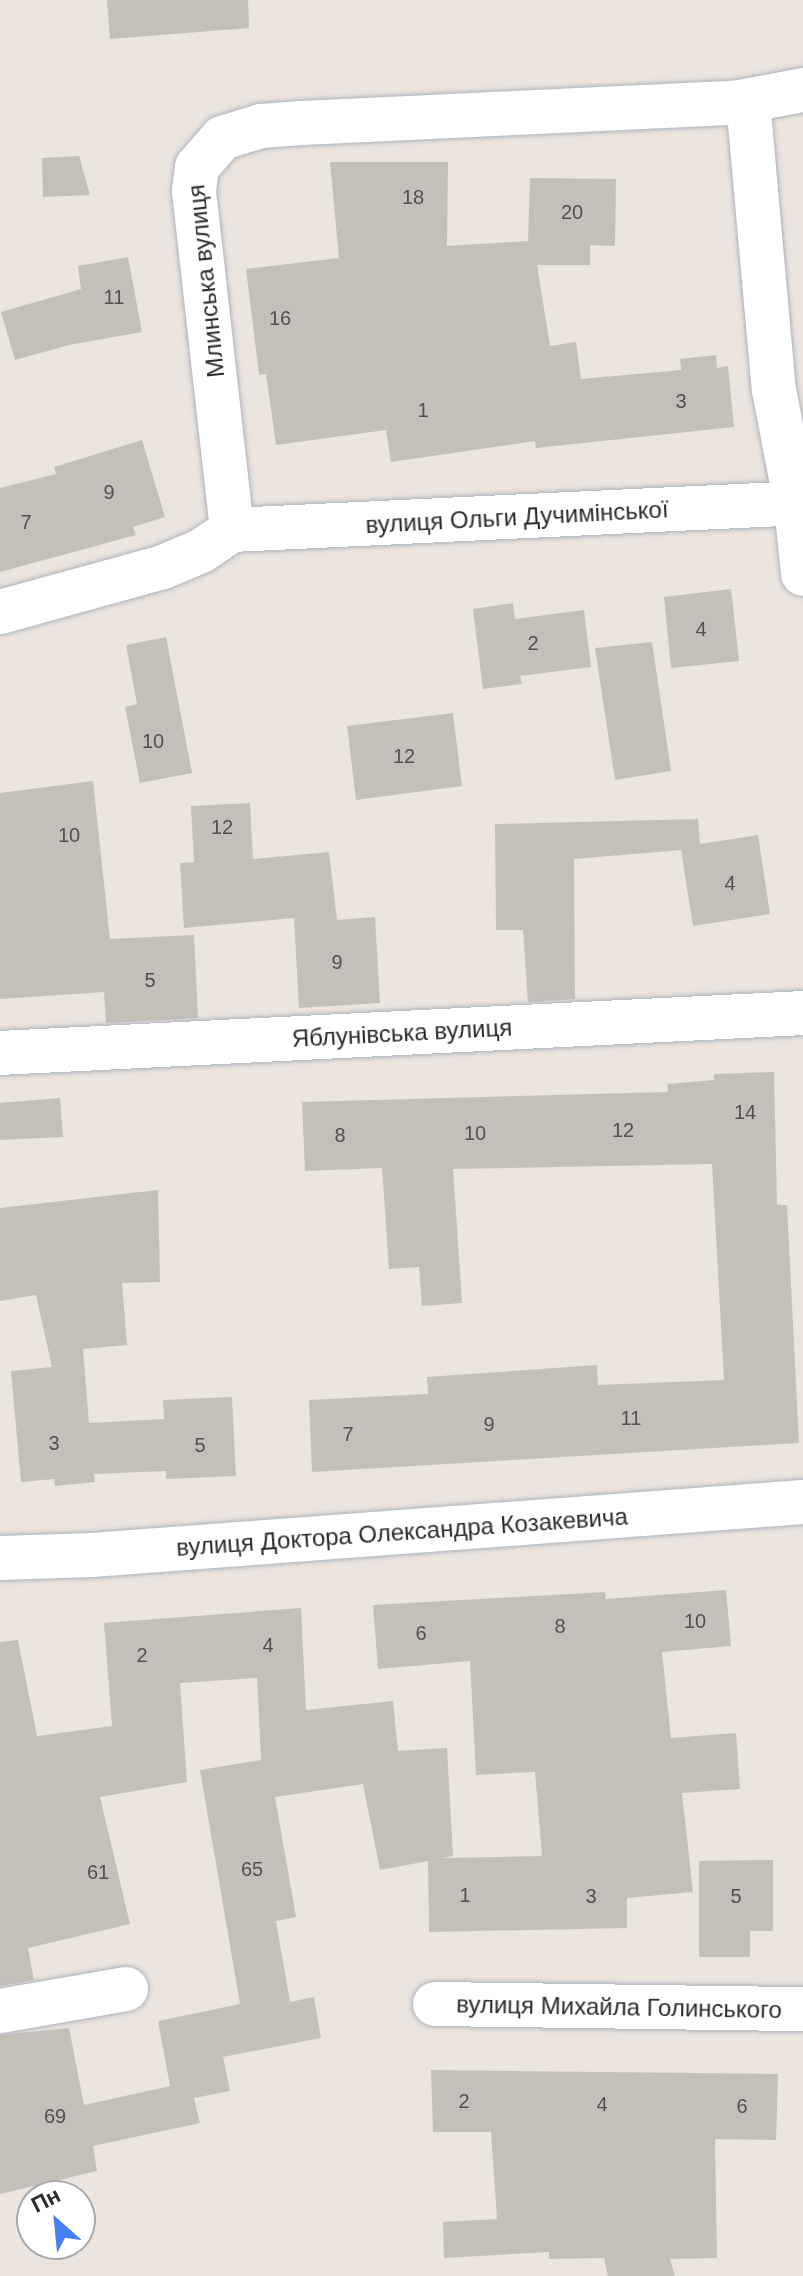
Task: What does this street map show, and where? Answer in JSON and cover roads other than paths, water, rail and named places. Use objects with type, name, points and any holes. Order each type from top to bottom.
[{"type":"street","name":"Млинська вулиця","points":[[232,530],[194,191],[197,167],[212,146],[234,133],[302,123],[748,101],[803,90]]},
{"type":"street","points":[[748,101],[774,390],[799,504],[803,574]]},
{"type":"street","name":"вулиця Ольги Дучимінської","points":[[232,530],[799,504]]},
{"type":"street","points":[[0,612],[163,567],[201,551],[232,530]]},
{"type":"street","name":"Яблунівська вулиця","points":[[0,1053],[803,1013]]},
{"type":"street","name":"вулиця Доктора Олександра Козакевича","points":[[0,1558],[108,1554],[803,1502]]},
{"type":"street","points":[[0,2011],[126,1989]]},
{"type":"street","name":"вулиця Михайла Голинського","points":[[435,2004],[803,2009]]}]
